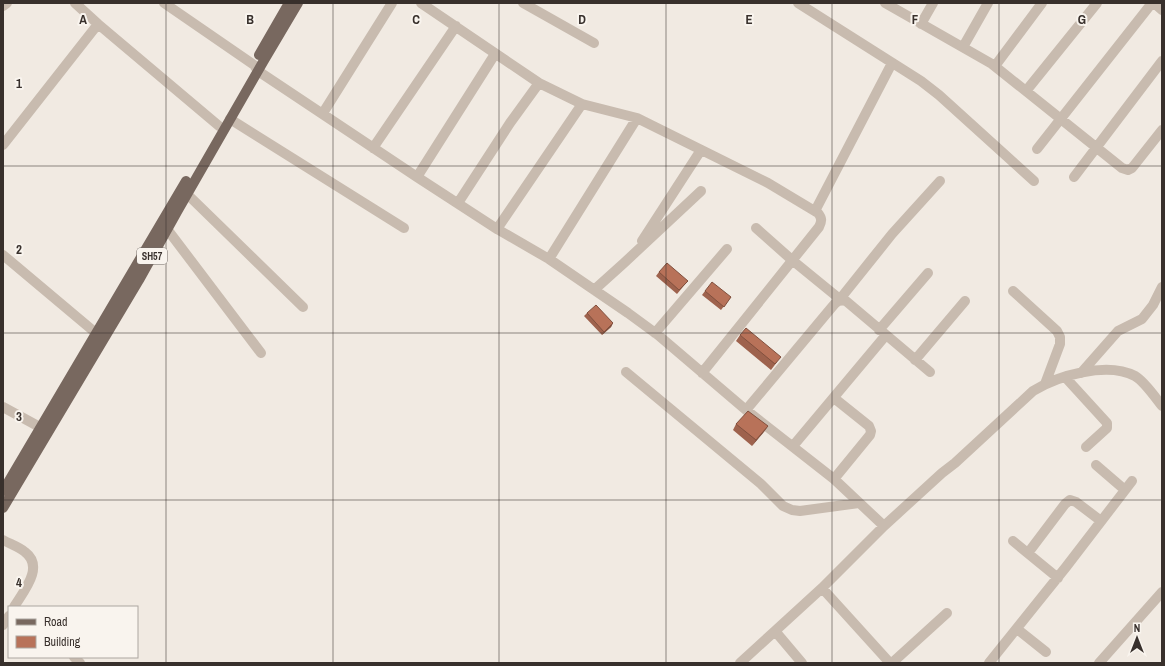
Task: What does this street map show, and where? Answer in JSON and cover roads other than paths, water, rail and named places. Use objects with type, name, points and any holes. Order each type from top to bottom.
[{"type":"main road","name":"SH57","points":[[99,336],[139,280],[230,119],[291,3]]},
{"type":"main road","name":"SH57","points":[[3,491],[44,429],[219,126],[256,68]]},
{"type":"main road","name":"SH57","points":[[3,508],[44,429]]},
{"type":"street","points":[[3,6],[7,3]]},
{"type":"street","points":[[75,3],[219,126]]},
{"type":"street","points":[[164,3],[417,178],[549,259],[655,333],[746,410],[834,479],[884,526]]},
{"type":"street","points":[[323,113],[392,3]]},
{"type":"street","points":[[421,3],[540,83],[582,104],[637,118],[768,183],[821,216],[821,223],[702,373]]},
{"type":"street","points":[[523,3],[594,43]]},
{"type":"street","points":[[798,3],[921,81],[939,95],[1034,181]]},
{"type":"street","points":[[885,3],[995,66],[1122,168],[1128,170],[1132,168],[1162,130]]},
{"type":"street","points":[[921,24],[933,3]]},
{"type":"street","points":[[963,47],[988,3]]},
{"type":"street","points":[[995,66],[1042,3]]},
{"type":"street","points":[[1026,91],[1097,3]]},
{"type":"street","points":[[1037,149],[1060,118],[1153,3],[1162,10]]},
{"type":"street","points":[[3,144],[98,24]]},
{"type":"street","points":[[373,148],[456,26]]},
{"type":"street","points":[[417,178],[495,54]]},
{"type":"street","points":[[1074,177],[1162,62]]},
{"type":"street","points":[[815,211],[892,63]]},
{"type":"street","points":[[458,203],[510,123],[540,83]]},
{"type":"street","points":[[497,228],[582,104]]},
{"type":"street","points":[[549,259],[637,118]]},
{"type":"street","points":[[230,119],[404,228]]},
{"type":"street","points":[[632,256],[701,150]]},
{"type":"street","points":[[746,410],[836,302],[840,300],[892,234],[940,181]]},
{"type":"street","points":[[594,290],[701,191]]},
{"type":"street","points":[[187,194],[303,307]]},
{"type":"street","points":[[756,228],[840,300],[846,301],[930,372]]},
{"type":"street","points":[[167,230],[261,354]]},
{"type":"street","points":[[655,333],[727,249]]},
{"type":"street","points":[[3,255],[99,336]]},
{"type":"street","points":[[792,446],[834,398],[928,273]]},
{"type":"street","points":[[1081,373],[1118,331],[1142,318],[1153,305],[1162,287]]},
{"type":"street","points":[[1013,291],[1057,331],[1060,337],[1060,344],[1045,384]]},
{"type":"street","points":[[915,360],[966,301]]},
{"type":"street","points":[[740,663],[822,588],[884,526],[942,472],[955,463],[1033,391],[1045,384],[1081,373],[1106,370],[1120,371],[1135,376],[1162,406]]},
{"type":"street","points":[[626,372],[749,474],[783,506],[792,510],[800,511],[859,503]]},
{"type":"street","points":[[1065,377],[1107,423],[1107,428],[1086,448]]},
{"type":"street","points":[[834,398],[869,426],[871,431],[870,435],[834,479]]},
{"type":"street","points":[[3,407],[44,429]]},
{"type":"street","points":[[1096,465],[1125,490]]},
{"type":"street","points":[[989,663],[1058,578],[1132,481]]},
{"type":"street","points":[[1028,553],[1065,504],[1070,500],[1076,502],[1102,520]]},
{"type":"street","points":[[3,540],[25,552],[31,558],[34,565],[34,570],[30,580],[15,606]]},
{"type":"street","points":[[1013,541],[1058,578]]},
{"type":"street","points":[[822,588],[891,663],[947,613]]},
{"type":"street","points":[[1099,663],[1162,592]]},
{"type":"street","points":[[1017,629],[1046,652]]},
{"type":"street","points":[[775,631],[802,663]]}]
